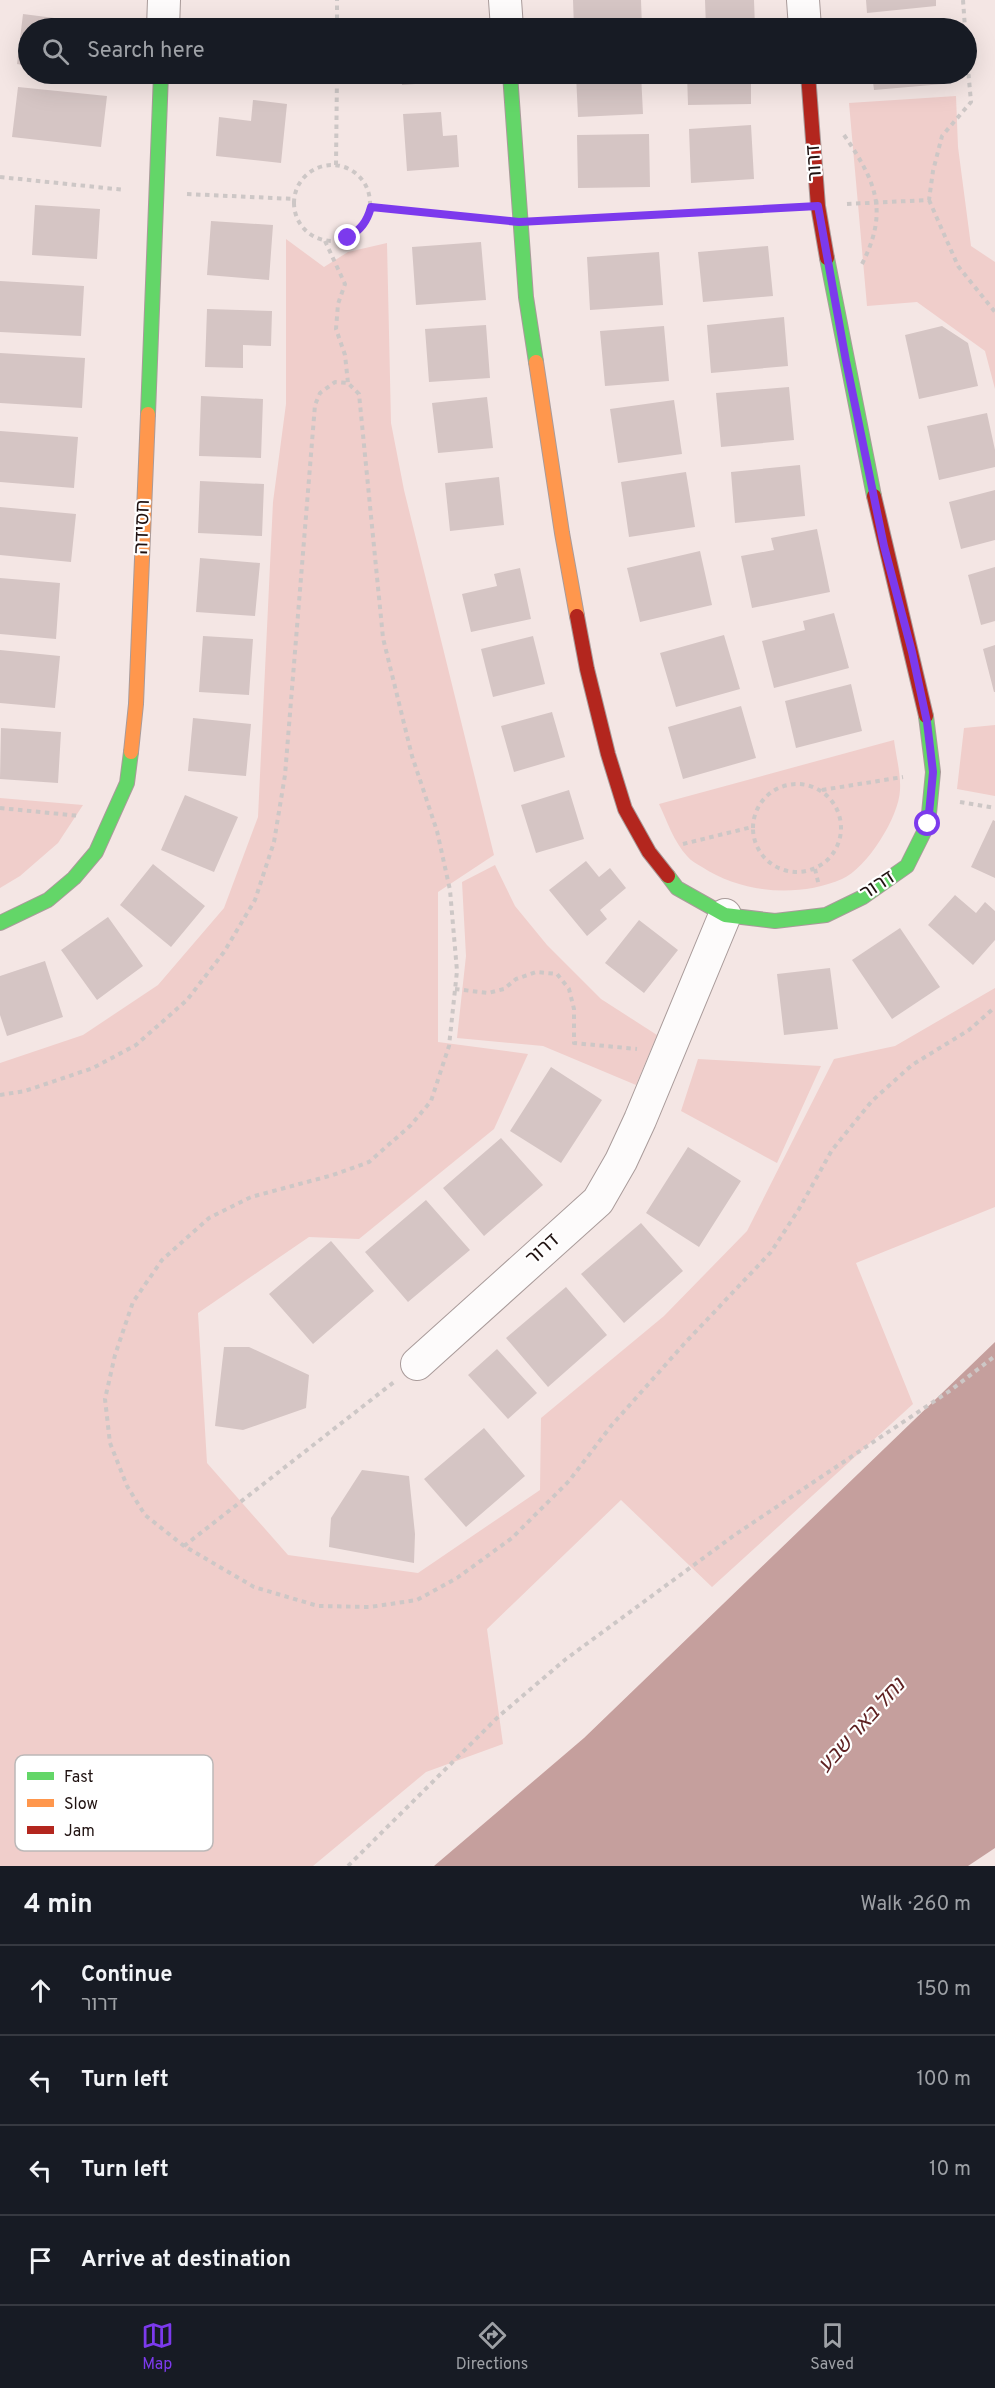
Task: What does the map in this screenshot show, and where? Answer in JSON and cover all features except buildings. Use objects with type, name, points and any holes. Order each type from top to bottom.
[{"type":"street","points":[[163,18],[164,0]]},
{"type":"street","points":[[505,0],[506,18]]},
{"type":"street","points":[[802,0],[804,18]]},
{"type":"street","name":"חסידה","points":[[0,923],[48,900],[74,878],[96,852],[127,783],[136,704],[161,84]]},
{"type":"street","name":"דרור","points":[[511,84],[526,297],[562,533],[587,669],[608,754],[625,809],[649,852],[677,888],[725,915],[775,921],[826,915],[863,897],[907,866],[928,824],[933,772],[927,722],[912,652],[884,546],[818,206],[809,84]]},
{"type":"street","name":"דרור","points":[[417,1364],[597,1201],[626,1151],[725,915]]},
{"type":"path","points":[[337,18],[338,0]]},
{"type":"path","points":[[963,0],[964,18]]},
{"type":"path","points":[[336,165],[337,84]]},
{"type":"path","points":[[969,84],[971,102],[942,136],[929,200],[958,266],[995,312]]},
{"type":"path","points":[[810,103],[845,136],[865,169],[878,202],[878,224],[873,243],[858,272],[836,304]]},
{"type":"path","points":[[330,164],[336,165],[355,172],[364,182],[370,194],[371,207],[367,220],[360,230],[348,238],[325,241],[312,236],[302,227],[296,215],[294,199],[305,175],[316,168],[330,164]]},
{"type":"path","points":[[371,207],[519,222],[929,200]]},
{"type":"path","points":[[325,241],[345,284],[338,304],[336,329],[345,355],[348,383],[359,394],[383,638],[412,756],[437,831],[450,890],[457,971],[449,1046],[431,1101],[411,1125],[369,1162],[251,1197],[209,1218],[162,1260],[133,1302],[115,1355],[105,1399],[110,1443],[127,1486],[145,1515],[184,1546],[254,1587],[318,1606],[370,1607],[417,1600],[458,1578],[512,1538],[569,1481],[611,1426],[771,1252],[832,1150],[872,1101],[912,1065],[969,1030],[995,1008]]},
{"type":"path","points":[[0,1095],[25,1091],[93,1068],[136,1045],[187,1000],[224,952],[255,900],[274,842],[285,774],[315,405],[320,393],[335,382],[348,383]]},
{"type":"path","points":[[821,790],[933,772]]},
{"type":"path","points":[[790,784],[807,785],[821,790],[833,801],[840,815],[842,830],[838,848],[828,861],[815,869],[800,873],[787,872],[773,866],[761,855],[754,841],[752,827],[759,806],[775,789],[790,784]]},
{"type":"path","points":[[0,808],[112,819]]},
{"type":"path","points":[[649,852],[752,827]]},
{"type":"path","points":[[455,989],[488,993],[504,989],[516,979],[536,972],[557,974],[569,989],[574,1009],[574,1043],[668,1052]]},
{"type":"path","points":[[348,1866],[499,1716],[566,1659],[736,1534],[951,1390],[995,1356]]},
{"type":"path","points":[[184,1546],[417,1364]]},
{"type":"shaded area","points":[[956,96],[958,147],[971,246],[995,262],[995,389],[985,351],[917,302],[867,306],[849,103]]},
{"type":"shaded area","points":[[286,239],[324,267],[348,252],[387,243],[391,423],[404,490],[494,855],[438,892],[438,1042],[528,1054],[494,1129],[359,1239],[309,1237],[198,1313],[207,1463],[288,1555],[418,1573],[540,1490],[541,1418],[664,1316],[747,1231],[834,1059],[895,1046],[995,988],[995,1207],[856,1263],[913,1404],[712,1587],[621,1500],[487,1629],[503,1744],[426,1772],[313,1866],[0,1866],[0,1063],[83,1035],[158,985],[224,908],[258,817],[273,502],[286,404]]},
{"type":"shaded area","points":[[995,725],[995,796],[957,789],[964,728]]},
{"type":"shaded area","points":[[894,740],[900,790],[888,827],[871,853],[852,873],[825,885],[807,889],[770,890],[734,883],[717,876],[692,861],[682,850],[659,804]]},
{"type":"shaded area","points":[[0,798],[83,805],[58,843],[20,876],[0,888]]},
{"type":"shaded area","points":[[495,865],[515,906],[547,945],[601,999],[657,1035],[636,1085],[543,1046],[457,1038],[466,956],[462,882]]},
{"type":"shaded area","points":[[698,1059],[821,1066],[777,1163],[681,1111]]},
{"type":"water","name":"נחל באר שבע","points":[[995,1342],[995,1848],[968,1866],[434,1866],[584,1738]]},
{"type":"traffic: fast","points":[[148,414],[161,84]]},
{"type":"traffic: fast","points":[[511,84],[526,297],[536,362]]},
{"type":"traffic: fast","points":[[827,258],[874,496]]},
{"type":"traffic: fast","points":[[668,876],[677,888],[725,915],[775,921],[826,915],[863,897],[907,866],[928,824],[933,772],[926,716]]},
{"type":"traffic: fast","points":[[0,923],[48,900],[74,878],[96,852],[127,783],[131,752]]},
{"type":"traffic: slow","points":[[536,362],[577,616]]},
{"type":"traffic: slow","points":[[131,752],[136,704],[148,414]]},
{"type":"traffic: jam","points":[[809,84],[818,206],[827,258]]},
{"type":"traffic: jam","points":[[874,496],[926,716]]},
{"type":"traffic: jam","points":[[577,616],[587,669],[608,754],[625,809],[649,852],[668,876]]},
{"type":"route","points":[[348,238],[360,230],[367,220],[371,207],[519,222],[818,206],[846,361],[884,546],[912,652],[927,722],[933,772],[928,824]]}]
